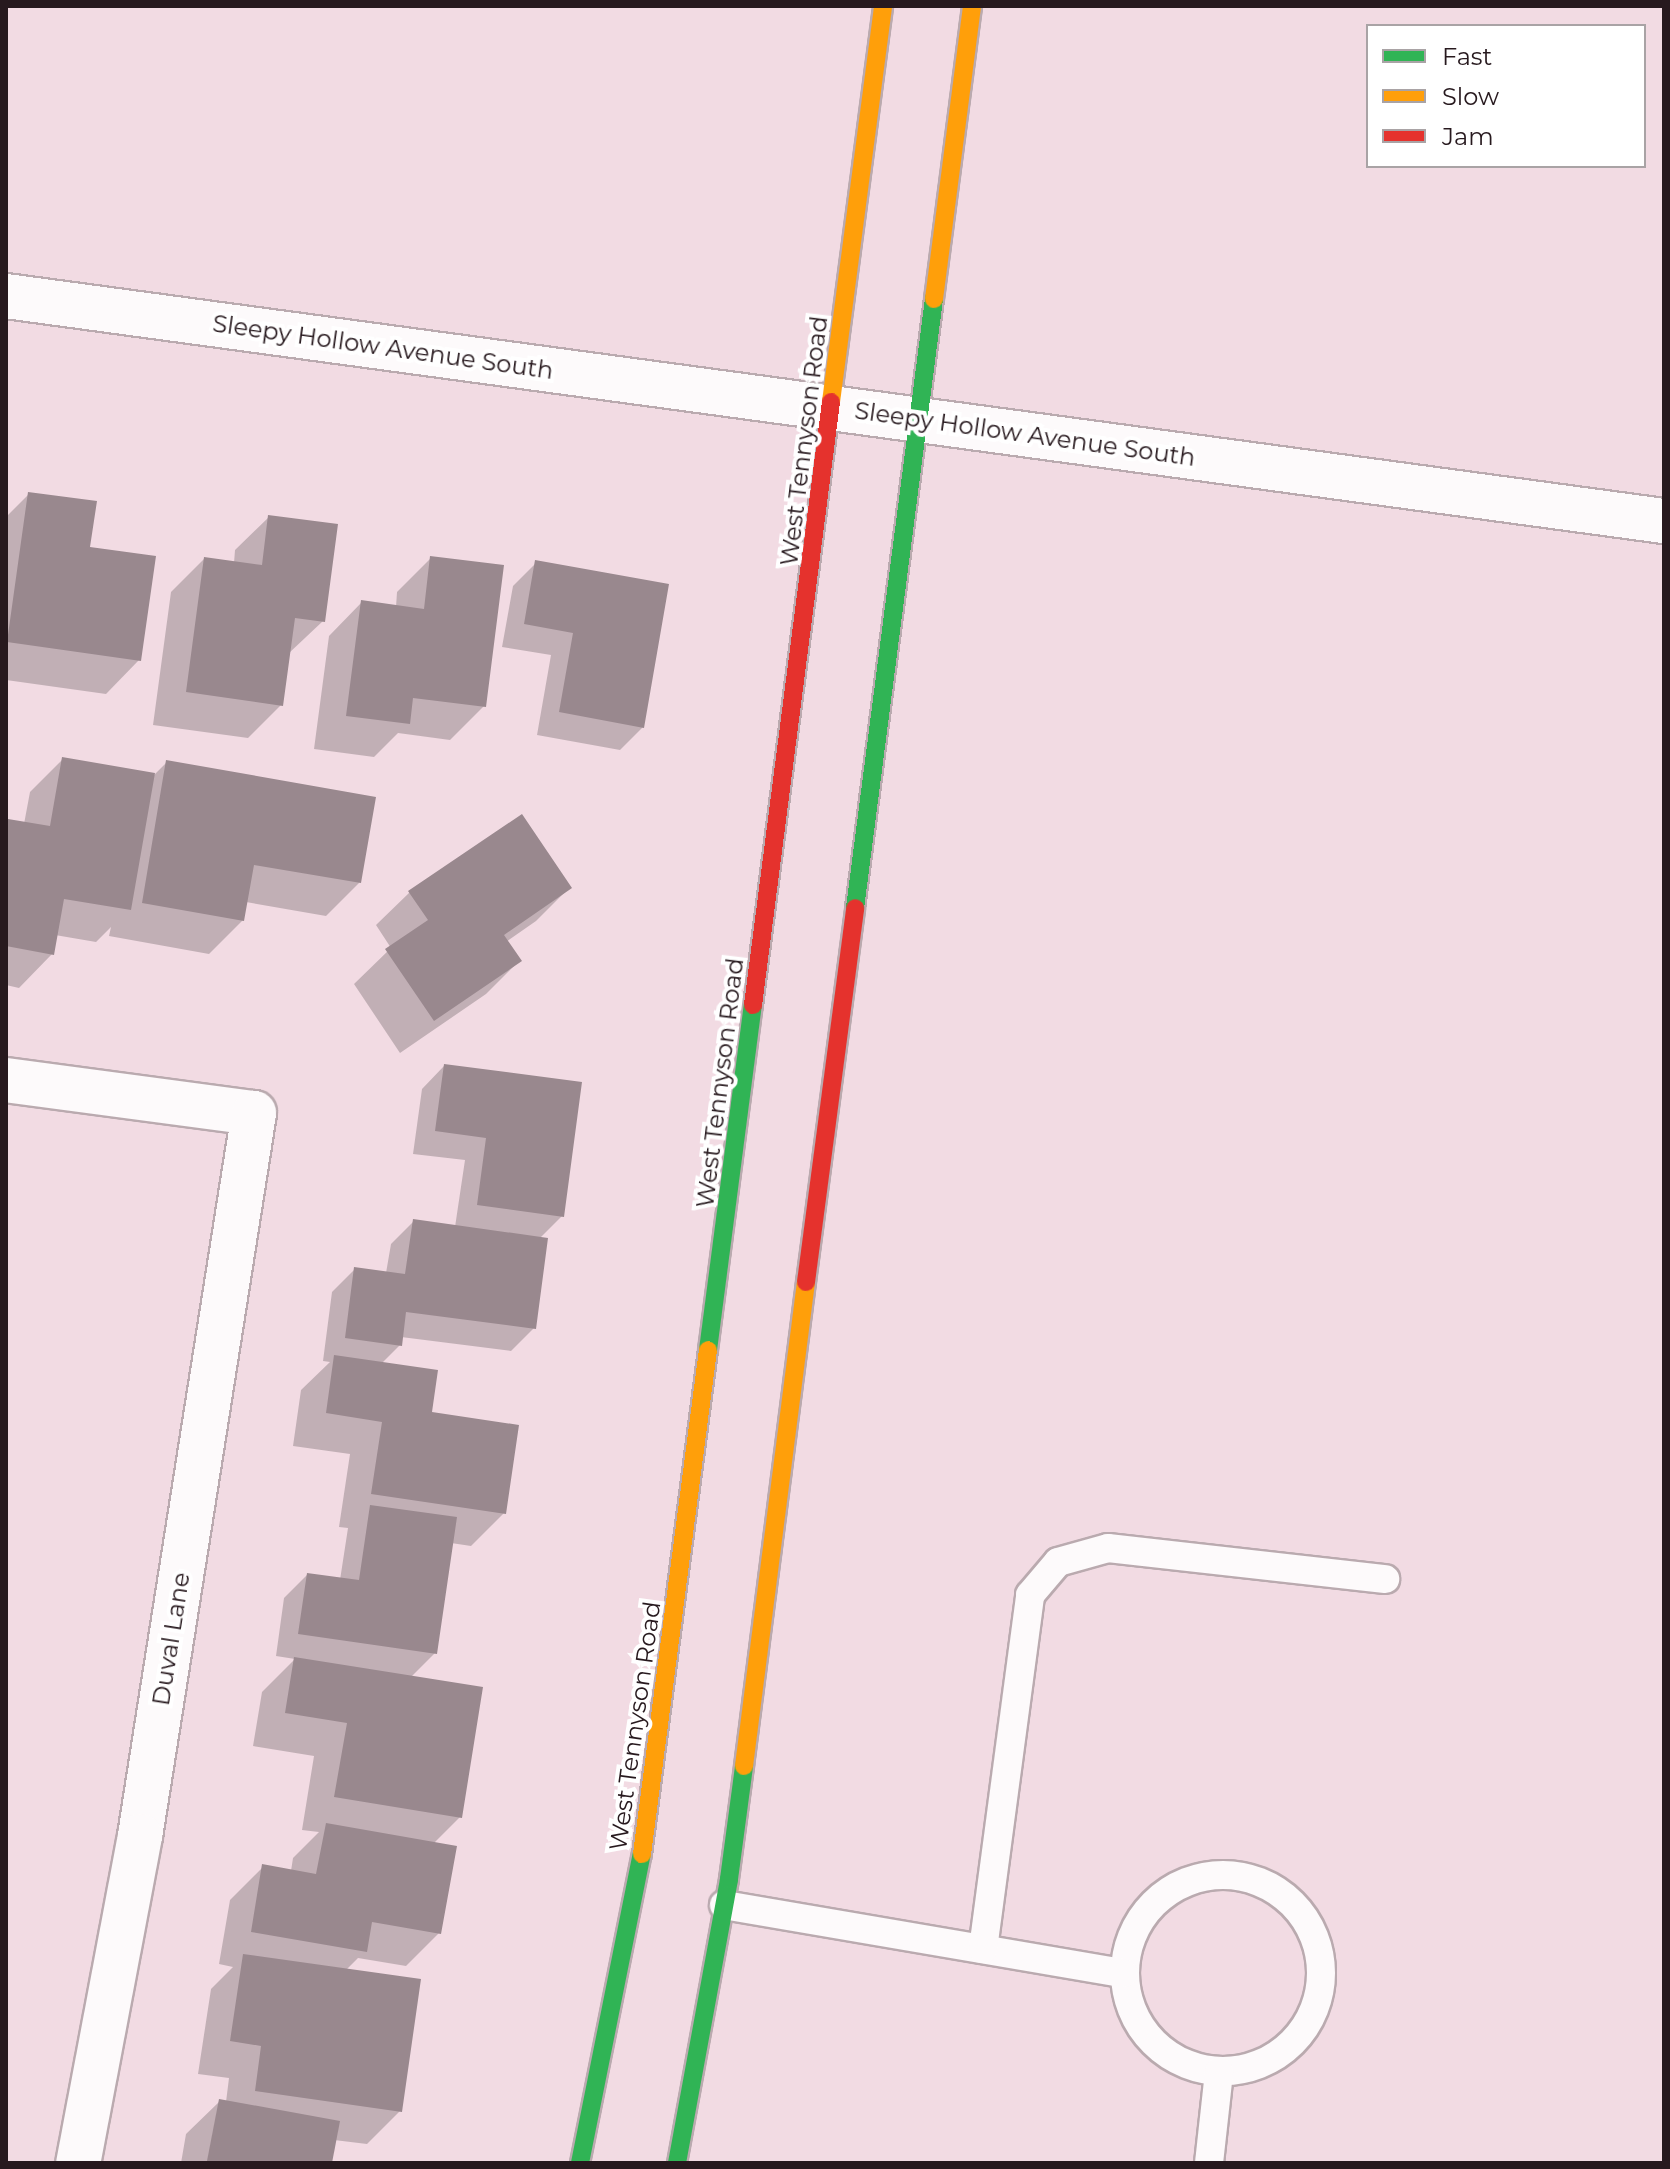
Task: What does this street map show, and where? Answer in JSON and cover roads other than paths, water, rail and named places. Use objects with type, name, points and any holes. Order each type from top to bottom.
[{"type":"main road","name":"West Tennyson Road","points":[[580,2163],[641,1865],[883,6]]},
{"type":"main road","points":[[677,2163],[724,1905],[972,6]]},
{"type":"street","name":"Sleepy Hollow Avenue South","points":[[6,296],[1664,521]]},
{"type":"street","name":"Duval Lane","points":[[6,1080],[254,1113],[140,1836],[78,2163]]},
{"type":"lane","points":[[983,1949],[1030,1595],[1058,1562],[1108,1548],[1385,1579]]},
{"type":"lane","points":[[1238,1874],[1278,1890],[1307,1920],[1321,1961],[1317,2002],[1296,2040],[1261,2064],[1219,2072],[1182,2063],[1151,2042],[1131,2010],[1123,1973],[1133,1931],[1158,1897],[1196,1877],[1238,1874]]},
{"type":"lane","points":[[724,1905],[1123,1973]]},
{"type":"lane","points":[[1209,2163],[1219,2072]]}]
